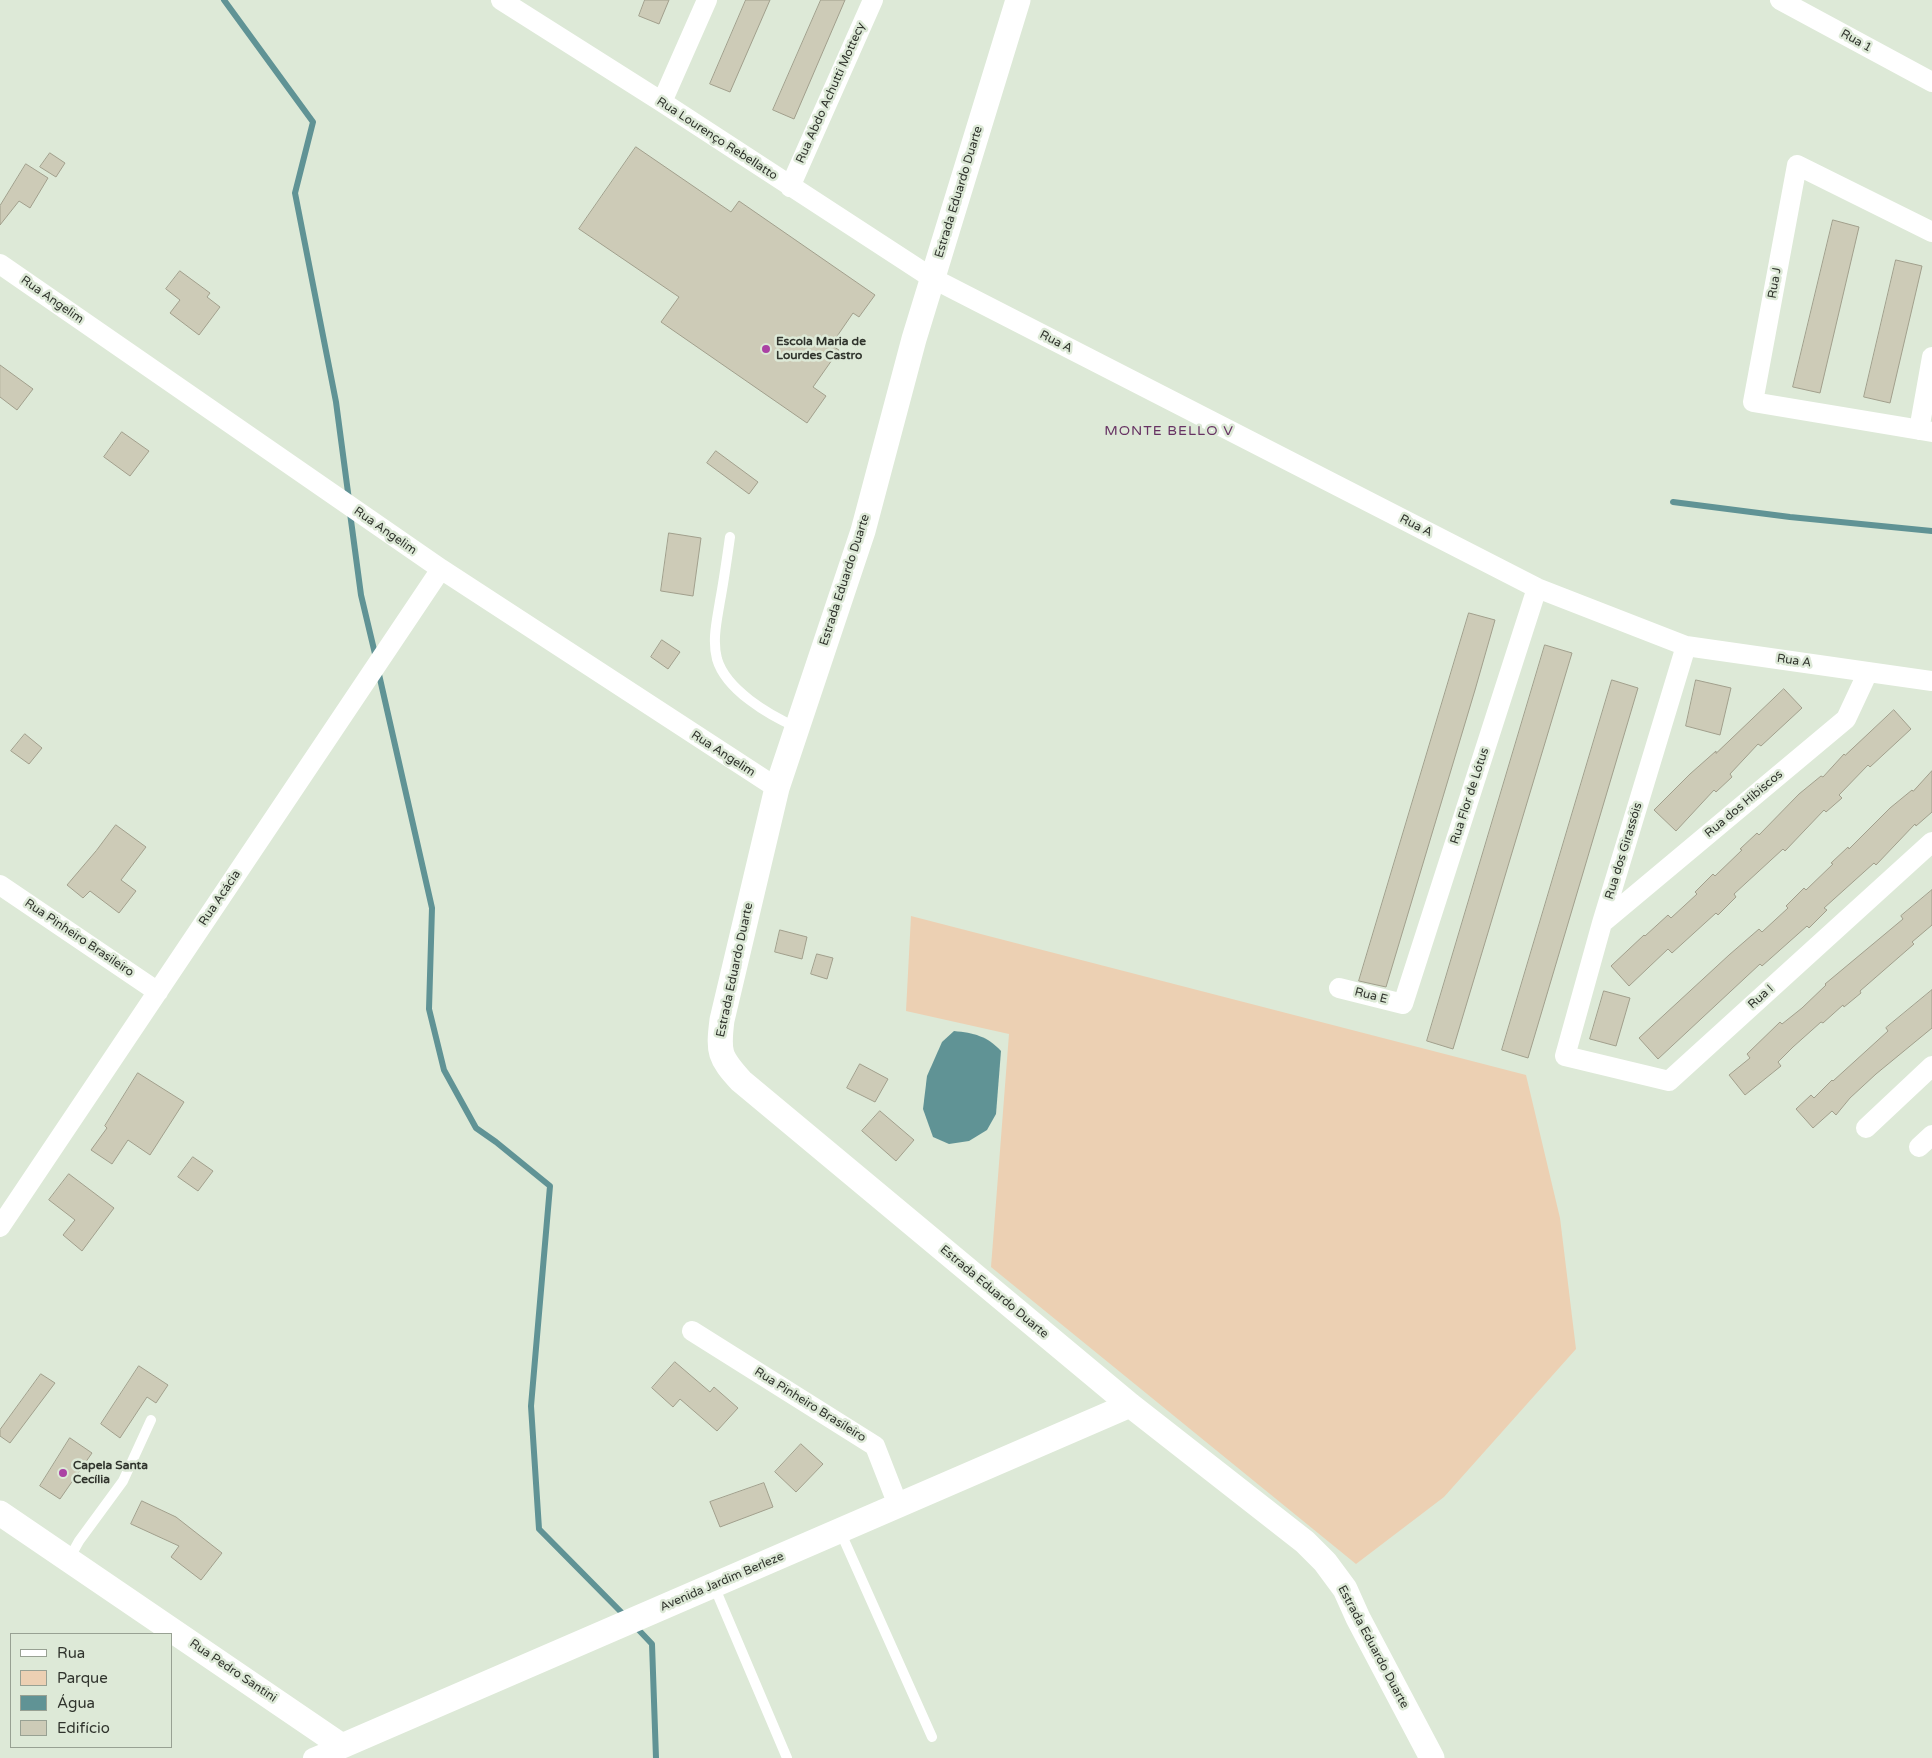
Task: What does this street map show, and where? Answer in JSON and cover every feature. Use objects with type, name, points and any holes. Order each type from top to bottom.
[{"type":"street","name":"Rua Lourenço Rebellatto","points":[[501,0],[531,8],[662,102],[932,278]]},
{"type":"street","points":[[662,102],[707,0]]},
{"type":"street","name":"Rua Abdo Achutti Mottecy","points":[[790,187],[873,0]]},
{"type":"street","name":"Estrada Eduardo Duarte","points":[[1018,0],[932,278],[863,531],[776,788],[722,1020],[719,1046],[725,1064],[741,1081],[1130,1405],[1305,1542],[1325,1562],[1345,1590],[1432,1758]]},
{"type":"street","name":"Rua 1","points":[[1780,0],[1932,82]]},
{"type":"street","name":"Rua J","points":[[1925,431],[1753,402],[1797,165],[1932,232]]},
{"type":"street","name":"Rua Angelim","points":[[0,264],[441,569],[776,788]]},
{"type":"street","name":"Rua A","points":[[932,278],[1537,588],[1686,646],[1932,681]]},
{"type":"street","points":[[1925,431],[1932,356]]},
{"type":"street","name":"Rua Acácia","points":[[0,1227],[441,569]]},
{"type":"street","name":"Rua Flor de Lótus","points":[[1403,1004],[1537,588]]},
{"type":"street","name":"Rua dos Girassóis","points":[[1565,1056],[1602,923],[1686,646]]},
{"type":"street","name":"Rua dos Hibiscos","points":[[1602,923],[1846,720],[1868,672]]},
{"type":"street","name":"Rua I","points":[[1565,1056],[1669,1081],[1932,842]]},
{"type":"street","name":"Rua Pinheiro Brasileiro","points":[[0,885],[158,992]]},
{"type":"street","name":"Rua E","points":[[1339,988],[1403,1004]]},
{"type":"street","points":[[1866,1128],[1932,1066]]},
{"type":"street","name":"Rua Pinheiro Brasileiro","points":[[692,1331],[875,1446],[898,1505]]},
{"type":"street","name":"Avenida Jardim Berleze","points":[[313,1758],[1130,1405]]},
{"type":"street","name":"Rua Pedro Santini","points":[[0,1513],[342,1746]]},
{"type":"lane","points":[[730,537],[714,642],[717,659],[737,691],[780,720],[797,728]]},
{"type":"lane","points":[[69,1560],[79,1541],[123,1481],[150,1420]]},
{"type":"lane","points":[[840,1530],[932,1737]]},
{"type":"lane","points":[[713,1585],[787,1758]]},
{"type":"green space","points":[[911,916],[1526,1075],[1560,1218],[1576,1349],[1444,1497],[1356,1564],[991,1267],[1009,1034],[906,1011]]},
{"type":"water","points":[[954,1031],[980,1036],[991,1042],[1001,1051],[996,1114],[987,1130],[969,1141],[949,1144],[933,1137],[923,1109],[927,1076],[942,1042]]},
{"type":"building","points":[[645,0],[669,0],[659,24],[639,16]]},
{"type":"building","points":[[746,0],[770,0],[730,92],[710,84]]},
{"type":"building","points":[[821,0],[845,0],[794,119],[773,110]]},
{"type":"building","points":[[636,147],[731,212],[739,201],[875,295],[859,317],[853,313],[831,345],[839,350],[813,387],[826,396],[807,423],[661,322],[679,297],[579,229]]},
{"type":"building","points":[[50,153],[65,163],[56,177],[40,167]]},
{"type":"building","points":[[26,164],[48,178],[30,208],[19,201],[0,225],[0,206]]},
{"type":"building","points":[[1833,220],[1859,227],[1820,393],[1793,387]]},
{"type":"building","points":[[1896,260],[1922,266],[1890,403],[1864,397]]},
{"type":"building","points":[[180,271],[210,293],[207,297],[220,307],[199,335],[170,313],[180,300],[166,289]]},
{"type":"building","points":[[0,365],[33,389],[17,410],[0,397]]},
{"type":"building","points":[[122,432],[149,451],[130,476],[104,457]]},
{"type":"building","points":[[716,451],[758,482],[749,494],[707,463]]},
{"type":"building","points":[[669,533],[701,538],[693,596],[661,591]]},
{"type":"building","points":[[1469,613],[1495,620],[1475,690],[1386,987],[1359,981]]},
{"type":"building","points":[[662,640],[680,652],[668,669],[651,657]]},
{"type":"building","points":[[1545,645],[1572,653],[1453,1049],[1427,1041]]},
{"type":"building","points":[[1612,680],[1638,688],[1528,1058],[1502,1050]]},
{"type":"building","points":[[1696,680],[1731,688],[1720,735],[1686,726]]},
{"type":"building","points":[[1784,689],[1802,708],[1761,746],[1758,744],[1730,774],[1732,777],[1716,792],[1714,790],[1676,831],[1654,810],[1690,774],[1716,751],[1716,753]]},
{"type":"building","points":[[1894,710],[1911,729],[1870,767],[1868,765],[1839,795],[1842,798],[1826,812],[1824,810],[1785,851],[1783,849],[1734,894],[1736,897],[1718,915],[1716,913],[1672,953],[1668,949],[1629,986],[1611,966],[1668,915],[1671,918],[1697,894],[1695,892],[1713,874],[1715,876],[1742,850],[1740,849],[1757,833],[1759,835],[1799,794],[1821,776],[1823,777],[1844,754]]},
{"type":"building","points":[[25,734],[42,748],[29,764],[11,751]]},
{"type":"building","points":[[1932,771],[1932,812],[1916,826],[1915,824],[1876,865],[1874,863],[1824,908],[1827,910],[1809,928],[1807,926],[1762,966],[1760,964],[1658,1059],[1639,1038],[1759,929],[1762,932],[1788,908],[1786,906],[1804,888],[1806,890],[1833,864],[1831,863],[1848,847],[1849,849],[1890,808],[1913,791]]},
{"type":"building","points":[[116,825],[146,847],[121,880],[136,891],[119,913],[90,891],[83,898],[67,885]]},
{"type":"building","points":[[1932,890],[1932,925],[1912,942],[1914,944],[1860,991],[1861,993],[1844,1007],[1843,1005],[1823,1023],[1821,1022],[1793,1047],[1778,1062],[1781,1066],[1745,1095],[1729,1075],[1750,1058],[1747,1054],[1780,1022],[1782,1024],[1802,1008],[1825,984],[1903,919],[1901,916]]},
{"type":"building","points":[[780,930],[807,937],[802,959],[775,952]]},
{"type":"building","points":[[817,954],[833,958],[827,979],[811,974]]},
{"type":"building","points":[[1932,990],[1932,1028],[1876,1074],[1850,1098],[1836,1115],[1832,1111],[1813,1128],[1796,1109],[1811,1095],[1814,1098],[1888,1031],[1886,1028]]},
{"type":"building","points":[[1604,991],[1630,998],[1616,1046],[1590,1039]]},
{"type":"building","points":[[860,1064],[888,1079],[875,1102],[847,1088]]},
{"type":"building","points":[[138,1073],[184,1102],[150,1155],[128,1140],[112,1164],[91,1150],[107,1128],[105,1126]]},
{"type":"building","points":[[880,1111],[914,1140],[896,1161],[862,1131]]},
{"type":"building","points":[[193,1157],[213,1171],[198,1191],[178,1177]]},
{"type":"building","points":[[69,1174],[114,1208],[82,1251],[63,1235],[75,1220],[49,1200]]},
{"type":"building","points":[[675,1362],[710,1392],[714,1387],[738,1408],[717,1431],[680,1399],[673,1407],[652,1388]]},
{"type":"building","points":[[139,1366],[168,1385],[156,1403],[147,1397],[120,1438],[101,1424]]},
{"type":"building","points":[[41,1374],[55,1383],[10,1443],[0,1436],[0,1430]]},
{"type":"building","name":"Capela Santa Cecília","points":[[70,1438],[92,1453],[60,1499],[40,1486]]},
{"type":"building","points":[[801,1444],[823,1464],[796,1492],[775,1472]]},
{"type":"building","points":[[764,1483],[773,1507],[720,1527],[710,1502]]},
{"type":"building","points":[[142,1501],[176,1517],[222,1553],[201,1580],[171,1557],[179,1546],[131,1524]]},
{"type":"waterway","points":[[224,0],[313,122],[295,193],[336,402],[349,500]]},
{"type":"waterway","points":[[1673,502],[1790,517],[1932,531]]},
{"type":"waterway","points":[[350,513],[361,595],[376,658]]},
{"type":"waterway","points":[[378,670],[432,908],[429,1009],[444,1070],[476,1128],[550,1186],[531,1406],[539,1529],[627,1618]]},
{"type":"waterway","points":[[634,1625],[652,1644],[656,1758]]},
{"type":"place","name":"Escola Maria de Lourdes Castro","points":[[766,349]]},
{"type":"place","name":"Capela Santa Cecília","points":[[63,1473]]},
{"type":"district","name":"MONTE BELLO V","points":[[1169,431]]}]
